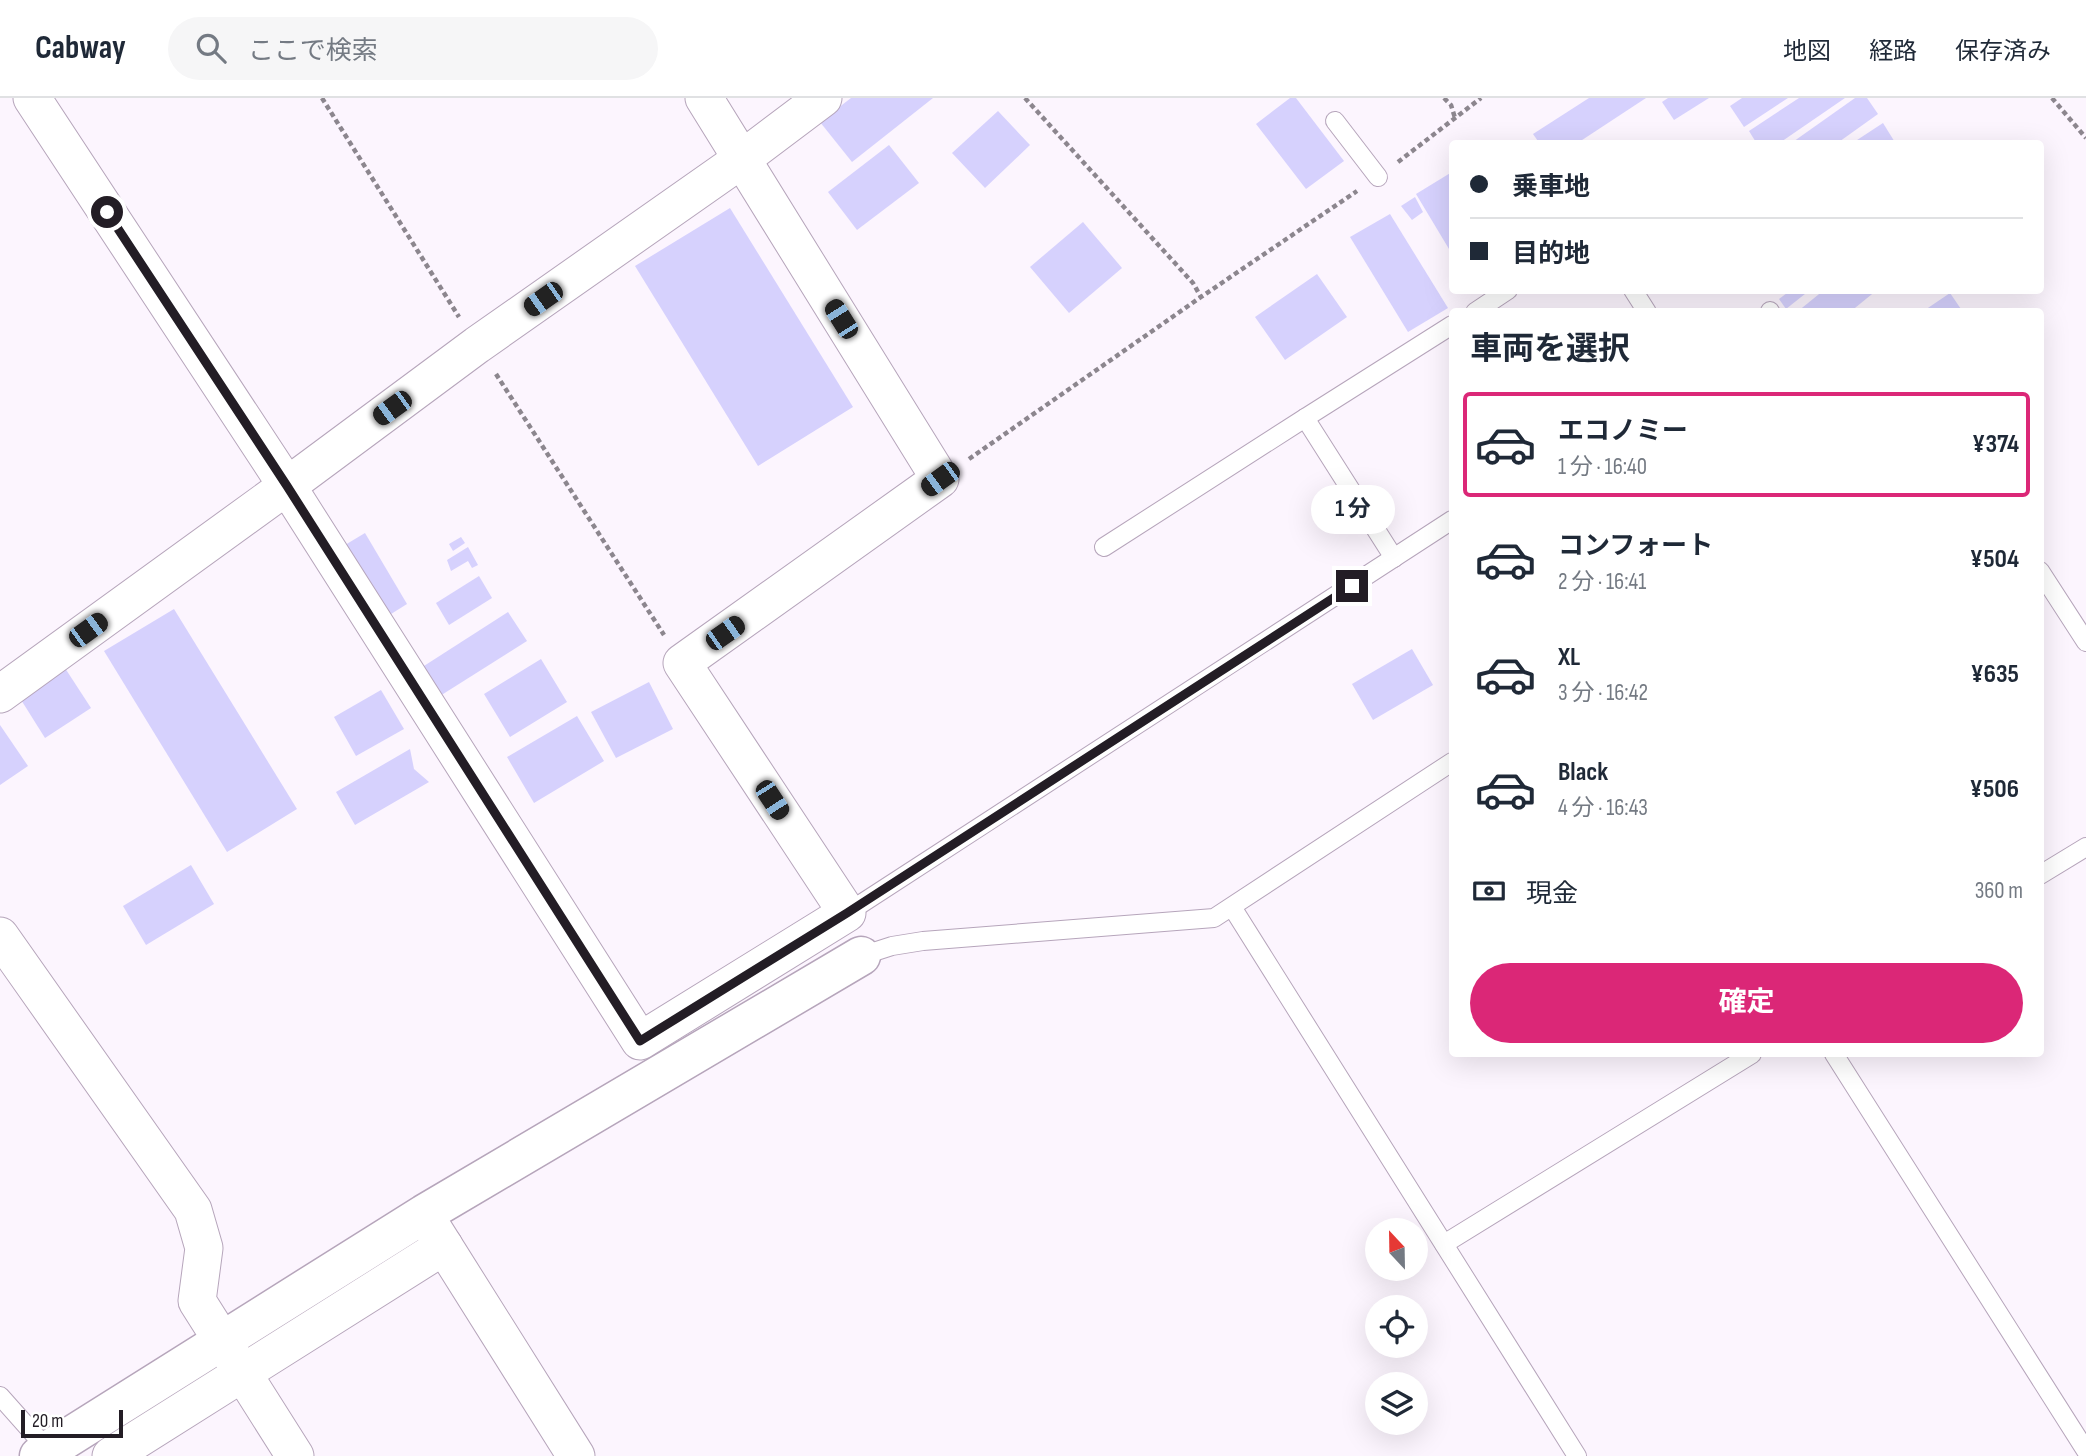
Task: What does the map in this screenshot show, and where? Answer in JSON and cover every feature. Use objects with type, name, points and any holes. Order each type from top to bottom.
[{"type":"street","points":[[32,98],[287,486],[640,1041],[847,913],[682,663],[940,479],[704,98]]},
{"type":"street","points":[[0,694],[477,345],[742,159],[823,98]]},
{"type":"street","points":[[0,936],[193,1210],[204,1248],[197,1301],[295,1456]]},
{"type":"street","points":[[43,1453],[424,1214],[861,957]]},
{"type":"street","points":[[424,1214],[576,1456]]},
{"type":"street","points":[[111,1456],[443,1246]]},
{"type":"lane","points":[[1335,121],[1378,177]]},
{"type":"lane","points":[[1481,308],[1502,294]]},
{"type":"lane","points":[[1104,547],[1449,328]]},
{"type":"lane","points":[[1305,418],[1394,558]]},
{"type":"lane","points":[[847,913],[1449,522]]},
{"type":"lane","points":[[2044,576],[2086,642]]},
{"type":"lane","points":[[861,957],[892,946],[923,941],[1214,918],[1449,764]]},
{"type":"lane","points":[[2044,873],[2086,847]]},
{"type":"lane","points":[[1232,907],[1577,1456]]},
{"type":"lane","points":[[1444,1244],[1747,1057]]},
{"type":"lane","points":[[1836,1057],[2086,1451]]},
{"type":"lane","points":[[0,1396],[43,1453]]},
{"type":"path","points":[[322,98],[682,663]]},
{"type":"path","points":[[1025,98],[1194,283],[1201,297]]},
{"type":"path","points":[[1444,98],[1451,105],[1455,118]]},
{"type":"path","points":[[940,479],[1378,177],[1481,98]]},
{"type":"path","points":[[2052,98],[2086,138]]},
{"type":"building","points":[[851,98],[933,98],[852,162],[820,122]]},
{"type":"building","points":[[1290,98],[1296,98],[1344,161],[1306,189],[1256,124]]},
{"type":"building","points":[[1589,98],[1646,98],[1582,140],[1537,140],[1533,134]]},
{"type":"building","points":[[1668,98],[1709,98],[1674,120],[1662,102]]},
{"type":"building","points":[[1742,98],[1788,98],[1744,127],[1730,106]]},
{"type":"building","points":[[1799,98],[1845,98],[1784,140],[1755,140],[1749,131]]},
{"type":"building","points":[[1855,98],[1867,98],[1878,114],[1842,140],[1796,140]]},
{"type":"building","points":[[998,111],[1030,145],[985,188],[952,153]]},
{"type":"building","points":[[1883,123],[1894,140],[1857,140]]},
{"type":"building","points":[[889,145],[919,183],[857,230],[828,192]]},
{"type":"building","points":[[1449,174],[1449,249],[1416,194]]},
{"type":"building","points":[[1415,197],[1423,212],[1412,220],[1401,206]]},
{"type":"building","points":[[730,208],[853,407],[758,466],[635,266]]},
{"type":"building","points":[[1390,214],[1448,308],[1408,332],[1350,237]]},
{"type":"building","points":[[1083,222],[1122,268],[1069,313],[1030,267]]},
{"type":"building","points":[[1317,274],[1347,317],[1285,360],[1255,317]]},
{"type":"building","points":[[1786,294],[1805,294],[1787,308],[1779,299]]},
{"type":"building","points":[[1819,294],[1872,294],[1855,308],[1802,308]]},
{"type":"building","points":[[1951,294],[1960,308],[1928,308]]},
{"type":"building","points":[[365,533],[407,604],[383,619],[340,548]]},
{"type":"building","points":[[461,537],[465,543],[453,551],[449,544]]},
{"type":"building","points":[[468,547],[478,565],[472,568],[468,561],[451,571],[447,560]]},
{"type":"building","points":[[479,576],[492,598],[449,625],[436,603]]},
{"type":"building","points":[[174,609],[297,809],[227,852],[104,651]]},
{"type":"building","points":[[508,612],[527,641],[432,701],[413,673]]},
{"type":"building","points":[[1412,649],[1433,685],[1373,720],[1352,684]]},
{"type":"building","points":[[541,659],[567,702],[510,737],[484,694]]},
{"type":"building","points":[[63,665],[91,708],[45,738],[18,695]]},
{"type":"building","points":[[649,682],[673,729],[616,758],[591,712]]},
{"type":"building","points":[[381,690],[404,729],[356,756],[334,717]]},
{"type":"building","points":[[577,716],[604,761],[534,803],[507,757]]},
{"type":"building","points":[[0,725],[28,766],[0,785]]},
{"type":"building","points":[[410,749],[414,769],[429,782],[355,825],[336,792]]},
{"type":"building","points":[[191,865],[214,904],[146,945],[123,906]]},
{"type":"route","points":[[107,212],[287,486],[640,1041],[847,913],[1352,586]]}]
